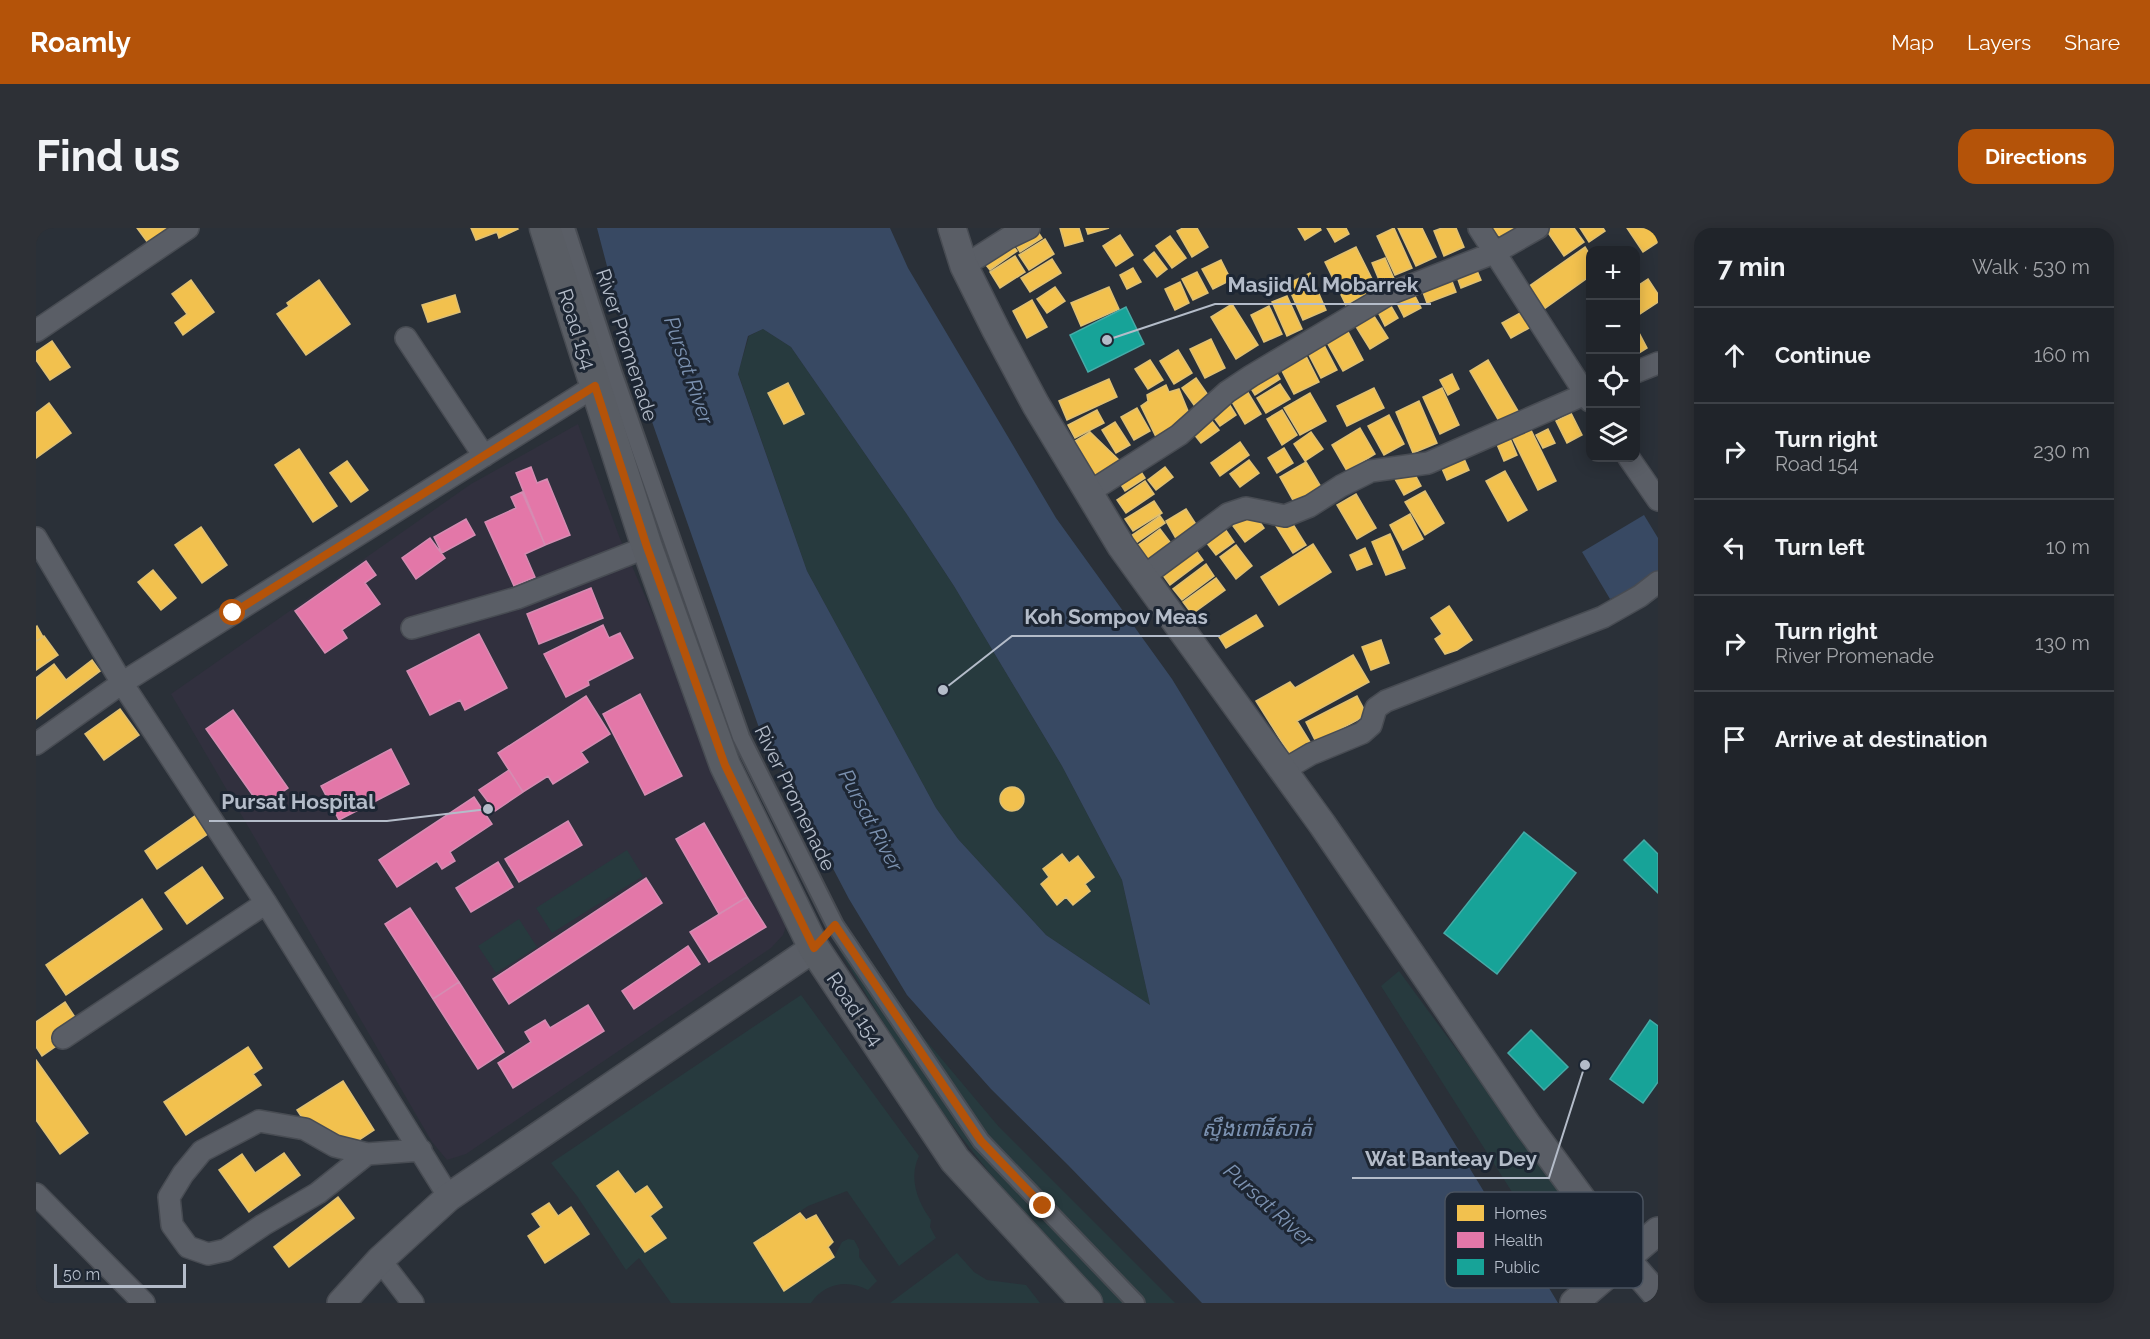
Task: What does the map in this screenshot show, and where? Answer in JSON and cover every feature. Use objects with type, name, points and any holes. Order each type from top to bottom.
[{"type":"main road","name":"Road 154","points":[[545,228],[647,547],[725,765],[814,948],[955,1160],[1087,1303]]},
{"type":"street","points":[[36,331],[188,228]]},
{"type":"street","name":"River Promenade","points":[[566,228],[613,372],[741,737],[835,925],[981,1141],[1136,1303]]},
{"type":"street","points":[[952,228],[964,266],[1036,405],[1120,546],[1322,824],[1528,1126],[1576,1192]]},
{"type":"street","points":[[964,266],[1008,238],[1029,228]]},
{"type":"street","points":[[1479,228],[1586,391]]},
{"type":"street","points":[[1088,493],[1179,435],[1227,392],[1251,376],[1389,294],[1496,252],[1538,228]]},
{"type":"street","points":[[406,338],[484,456]]},
{"type":"street","points":[[1640,370],[1658,363]]},
{"type":"street","points":[[36,744],[122,683],[595,386]]},
{"type":"street","points":[[1144,576],[1228,514],[1246,508],[1285,516],[1310,506],[1341,486],[1371,471],[1428,463],[1586,397]]},
{"type":"street","points":[[1632,462],[1658,500]]},
{"type":"street","points":[[36,538],[122,683],[266,903],[449,1197]]},
{"type":"street","points":[[412,628],[517,598],[647,547]]},
{"type":"street","points":[[1282,771],[1311,754],[1362,733],[1371,725],[1376,708],[1386,701],[1603,617],[1640,596],[1658,582]]},
{"type":"street","points":[[63,1038],[266,903]]},
{"type":"street","points":[[341,1303],[380,1260],[449,1197],[814,948],[835,925]]},
{"type":"street","points":[[367,1154],[318,1192],[226,1250],[208,1254],[188,1247],[172,1225],[169,1197],[183,1174],[202,1151],[259,1121],[305,1129],[334,1146],[367,1154],[421,1150]]},
{"type":"street","points":[[36,1194],[144,1303]]},
{"type":"street","points":[[1643,1243],[1658,1231]]},
{"type":"street","points":[[380,1260],[413,1303]]},
{"type":"street","points":[[1643,1279],[1658,1296]]},
{"type":"street","points":[[1576,1301],[1591,1288]]},
{"type":"shaded area","points":[[578,424],[619,536],[787,924],[783,935],[771,948],[466,1154],[447,1160],[432,1142],[171,694],[471,484]]},
{"type":"green space","points":[[763,329],[791,347],[906,513],[954,586],[1062,766],[1122,880],[1150,1005],[1046,935],[958,839],[936,808],[807,571],[738,373],[749,336]]},
{"type":"green space","points":[[627,850],[643,876],[552,933],[536,908]]},
{"type":"green space","points":[[519,919],[537,947],[496,973],[478,946]]},
{"type":"green space","points":[[855,937],[924,1038],[999,1127],[1175,1303],[1105,1303],[1025,1215],[951,1123],[889,1032],[839,950]]},
{"type":"green space","points":[[1399,971],[1561,1192],[1512,1192],[1381,986]]},
{"type":"green space","points":[[801,995],[919,1156],[914,1173],[916,1190],[931,1220],[930,1227],[936,1238],[899,1266],[847,1191],[808,1206],[753,1243],[784,1291],[834,1257],[842,1242],[848,1239],[854,1240],[859,1249],[859,1257],[877,1281],[868,1290],[852,1285],[837,1285],[823,1291],[811,1303],[671,1303],[639,1258],[626,1270],[577,1196],[551,1163]],"holes":[[[597,1186],[635,1194],[647,1186],[662,1206],[650,1216],[666,1238],[644,1251]]]},
{"type":"green space","points":[[957,1253],[974,1272],[987,1280],[1026,1285],[1040,1303],[890,1303]]},
{"type":"water","name":"ស្ទឹងពោធិ៍សាត់","points":[[597,228],[890,228],[908,268],[1056,518],[1172,679],[1484,1192],[1445,1192],[1445,1288],[1549,1288],[1558,1303],[1202,1303],[991,1089],[907,995],[849,899],[758,725],[635,373]],"holes":[[[763,329],[791,347],[954,586],[1062,766],[1122,880],[1150,1005],[1046,935],[958,839],[936,808],[807,571],[738,374],[748,336]]]},
{"type":"water","points":[[1644,515],[1658,538],[1658,572],[1640,586],[1610,599],[1582,552]]},
{"type":"building: Homes","points":[[137,228],[167,228],[170,233],[151,247]]},
{"type":"building: Homes","points":[[471,228],[518,229],[499,238],[497,232],[476,240]]},
{"type":"building: Homes","points":[[1060,228],[1079,228],[1083,241],[1065,246]]},
{"type":"building: Homes","points":[[1086,228],[1109,228],[1088,234]]},
{"type":"building: Homes","points":[[1183,228],[1197,228],[1208,247],[1192,257],[1177,231]]},
{"type":"building: Homes","points":[[1298,228],[1320,228],[1321,230],[1305,240]]},
{"type":"building: Homes","points":[[1327,228],[1346,228],[1349,234],[1335,242]]},
{"type":"building: Homes","points":[[1394,228],[1412,268],[1395,275],[1377,236]]},
{"type":"building: Homes","points":[[1398,228],[1422,228],[1436,257],[1416,266]]},
{"type":"building: Homes","points":[[1442,228],[1456,228],[1464,247],[1444,256],[1434,231]]},
{"type":"building: Homes","points":[[1490,228],[1518,228],[1497,240]]},
{"type":"building: Homes","points":[[1552,228],[1574,228],[1584,242],[1564,256],[1547,231]]},
{"type":"building: Homes","points":[[1580,228],[1603,228],[1605,231],[1589,242]]},
{"type":"building: Homes","points":[[1627,228],[1655,228],[1658,232],[1658,242],[1643,252]]},
{"type":"building: Homes","points":[[1036,229],[1042,238],[1020,252],[1014,242]]},
{"type":"building: Homes","points":[[1120,235],[1133,255],[1116,266],[1103,246]]},
{"type":"building: Homes","points":[[1170,236],[1186,258],[1172,268],[1156,246]]},
{"type":"building: Homes","points":[[1045,239],[1054,254],[1029,270],[1019,255]]},
{"type":"building: Homes","points":[[1009,241],[1017,251],[990,270],[982,260]]},
{"type":"building: Homes","points":[[1356,247],[1377,289],[1346,305],[1325,262]]},
{"type":"building: Homes","points":[[1585,247],[1586,279],[1544,309],[1528,287]]},
{"type":"building: Homes","points":[[1154,252],[1167,269],[1157,277],[1144,260]]},
{"type":"building: Homes","points":[[1015,256],[1025,272],[1000,288],[990,272]]},
{"type":"building: Homes","points":[[1385,258],[1395,281],[1382,287],[1372,263]]},
{"type":"building: Homes","points":[[1052,259],[1061,273],[1030,292],[1021,278]]},
{"type":"building: Homes","points":[[1221,260],[1231,280],[1213,289],[1202,269]]},
{"type":"building: Homes","points":[[1475,266],[1481,280],[1461,288],[1456,274]]},
{"type":"building: Homes","points":[[1133,268],[1141,282],[1127,289],[1120,275]]},
{"type":"building: Homes","points":[[1197,272],[1208,293],[1193,300],[1182,279]]},
{"type":"building: Homes","points":[[1310,273],[1326,310],[1303,320],[1287,284]]},
{"type":"building: Homes","points":[[1450,276],[1456,292],[1427,303],[1421,287]]},
{"type":"building: Homes","points":[[1648,279],[1658,294],[1658,302],[1640,314],[1640,300],[1640,284]]},
{"type":"building: Homes","points":[[191,280],[214,312],[183,335],[175,323],[187,314],[172,294]]},
{"type":"building: Homes","points":[[319,280],[350,324],[306,355],[277,314],[289,306],[287,303]]},
{"type":"building: Homes","points":[[1180,282],[1189,303],[1175,310],[1165,289]]},
{"type":"building: Homes","points":[[1055,287],[1065,301],[1047,313],[1037,299]]},
{"type":"building: Homes","points":[[1109,287],[1119,309],[1081,326],[1071,303]]},
{"type":"building: Homes","points":[[1411,288],[1421,308],[1404,317],[1394,297]]},
{"type":"building: Homes","points":[[455,295],[460,312],[428,322],[422,305]]},
{"type":"building: Homes","points":[[1287,296],[1302,329],[1287,336],[1272,302]]},
{"type":"building: Homes","points":[[1032,300],[1047,327],[1027,338],[1013,311]]},
{"type":"building: Homes","points":[[1388,301],[1398,318],[1385,326],[1376,308]]},
{"type":"building: Homes","points":[[1232,304],[1258,345],[1236,359],[1211,317]]},
{"type":"building: Homes","points":[[1269,306],[1282,334],[1264,342],[1251,315]]},
{"type":"building: Homes","points":[[1522,312],[1531,327],[1511,338],[1502,323]]},
{"type":"building: Homes","points":[[1372,313],[1388,338],[1370,349],[1355,325]]},
{"type":"building: Homes","points":[[1345,326],[1363,360],[1343,371],[1324,337]]},
{"type":"building: Homes","points":[[1640,335],[1647,348],[1640,352]]},
{"type":"building: Homes","points":[[1211,339],[1225,368],[1205,378],[1190,349]]},
{"type":"building: Homes","points":[[52,341],[70,367],[50,380],[36,360],[36,352]]},
{"type":"building: Homes","points":[[1322,341],[1337,370],[1321,378],[1306,349]]},
{"type":"building: Homes","points":[[1178,350],[1192,373],[1174,384],[1160,361]]},
{"type":"building: Homes","points":[[1304,352],[1319,382],[1294,394],[1279,365]]},
{"type":"building: Homes","points":[[1150,360],[1163,380],[1148,389],[1135,369]]},
{"type":"building: Homes","points":[[1488,360],[1518,411],[1499,421],[1470,371]]},
{"type":"building: Homes","points":[[1273,367],[1280,379],[1255,395],[1247,382]]},
{"type":"building: Homes","points":[[1452,374],[1459,389],[1448,395],[1440,380]]},
{"type":"building: Homes","points":[[1196,378],[1208,395],[1194,405],[1182,388]]},
{"type":"building: Homes","points":[[1109,379],[1117,397],[1067,420],[1059,401]]},
{"type":"building: Homes","points":[[788,383],[804,414],[784,424],[768,393]]},
{"type":"building: Homes","points":[[1280,384],[1290,399],[1266,413],[1257,398]]},
{"type":"building: Homes","points":[[1166,385],[1169,392],[1179,389],[1190,416],[1157,439],[1141,406],[1148,401],[1147,395]]},
{"type":"building: Homes","points":[[1244,386],[1261,414],[1245,424],[1228,395]]},
{"type":"building: Homes","points":[[1374,388],[1384,408],[1347,426],[1337,406]]},
{"type":"building: Homes","points":[[1442,388],[1459,425],[1440,434],[1423,397]]},
{"type":"building: Homes","points":[[1310,393],[1326,421],[1300,435],[1284,408]]},
{"type":"building: Homes","points":[[1226,399],[1236,415],[1220,426],[1209,411]]},
{"type":"building: Homes","points":[[1419,401],[1437,443],[1413,453],[1396,412]]},
{"type":"building: Homes","points":[[49,403],[71,433],[36,458],[36,413]]},
{"type":"building: Homes","points":[[1137,408],[1150,431],[1134,440],[1121,417]]},
{"type":"building: Homes","points":[[1097,410],[1104,423],[1075,438],[1068,425]]},
{"type":"building: Homes","points":[[1282,410],[1297,435],[1282,445],[1267,419]]},
{"type":"building: Homes","points":[[1571,413],[1582,435],[1567,443],[1556,421]]},
{"type":"building: Homes","points":[[1207,415],[1219,430],[1201,443],[1190,429]]},
{"type":"building: Homes","points":[[1389,415],[1404,444],[1384,455],[1368,426]]},
{"type":"building: Homes","points":[[1115,422],[1130,445],[1116,453],[1102,430]]},
{"type":"building: Homes","points":[[1360,428],[1375,454],[1347,471],[1332,445]]},
{"type":"building: Homes","points":[[1530,428],[1556,481],[1538,490],[1512,437]]},
{"type":"building: Homes","points":[[1548,429],[1555,443],[1543,448],[1536,435]]},
{"type":"building: Homes","points":[[1090,432],[1121,462],[1095,477],[1075,441]]},
{"type":"building: Homes","points":[[1311,432],[1323,449],[1305,461],[1294,444]]},
{"type":"building: Homes","points":[[1509,436],[1517,455],[1504,461],[1496,442]]},
{"type":"building: Homes","points":[[1240,442],[1249,455],[1220,476],[1211,463]]},
{"type":"building: Homes","points":[[1284,448],[1293,463],[1277,473],[1268,458]]},
{"type":"building: Homes","points":[[299,449],[337,506],[313,522],[275,465]]},
{"type":"building: Homes","points":[[1462,454],[1469,470],[1447,480],[1440,464]]},
{"type":"building: Homes","points":[[1249,460],[1259,473],[1240,487],[1230,474]]},
{"type":"building: Homes","points":[[347,461],[368,490],[351,502],[330,473]]},
{"type":"building: Homes","points":[[1306,462],[1321,487],[1294,502],[1280,477]]},
{"type":"building: Homes","points":[[1138,467],[1145,478],[1125,491],[1118,480]]},
{"type":"building: Homes","points":[[1165,467],[1173,477],[1156,490],[1148,480]]},
{"type":"building: Homes","points":[[1412,469],[1421,486],[1404,495],[1395,479]]},
{"type":"building: Homes","points":[[1505,471],[1527,510],[1508,521],[1486,481]]},
{"type":"building: Homes","points":[[1145,481],[1154,494],[1126,513],[1117,500]]},
{"type":"building: Homes","points":[[1425,491],[1444,523],[1425,535],[1405,502]]},
{"type":"building: Homes","points":[[1356,494],[1376,528],[1357,539],[1337,505]]},
{"type":"building: Homes","points":[[1154,501],[1162,513],[1133,531],[1125,519]]},
{"type":"building: Homes","points":[[1186,509],[1199,529],[1178,542],[1166,521]]},
{"type":"building: Homes","points":[[1253,512],[1264,528],[1245,542],[1233,526]]},
{"type":"building: Homes","points":[[1410,514],[1423,539],[1403,550],[1390,525]]},
{"type":"building: Homes","points":[[1160,516],[1165,523],[1136,543],[1131,536]]},
{"type":"building: Homes","points":[[1289,518],[1306,545],[1293,553],[1276,526]]},
{"type":"building: Homes","points":[[201,527],[227,565],[202,583],[175,545]]},
{"type":"building: Homes","points":[[1160,529],[1173,546],[1148,563],[1137,546]]},
{"type":"building: Homes","points":[[1225,529],[1234,542],[1216,555],[1206,542]]},
{"type":"building: Homes","points":[[1390,534],[1405,568],[1386,575],[1372,542]]},
{"type":"building: Homes","points":[[1313,544],[1331,572],[1279,605],[1261,577]]},
{"type":"building: Homes","points":[[1236,545],[1252,566],[1236,579],[1220,557]]},
{"type":"building: Homes","points":[[1365,548],[1372,564],[1357,570],[1350,555]]},
{"type":"building: Homes","points":[[1195,549],[1203,560],[1170,585],[1162,574]]},
{"type":"building: Homes","points":[[1206,564],[1214,576],[1182,600],[1173,589]]},
{"type":"building: Homes","points":[[153,570],[176,598],[161,610],[138,582]]},
{"type":"building: Homes","points":[[1216,578],[1225,590],[1192,614],[1183,602]]},
{"type":"building: Homes","points":[[1449,606],[1472,640],[1457,650],[1445,654],[1435,639],[1442,634],[1431,618]]},
{"type":"building: Homes","points":[[1256,615],[1263,626],[1226,648],[1219,637]]},
{"type":"building: Homes","points":[[36,627],[43,637],[36,641]]},
{"type":"building: Homes","points":[[44,636],[58,655],[36,670],[36,642]]},
{"type":"building: Homes","points":[[1381,640],[1389,663],[1371,670],[1362,647]]},
{"type":"building: Homes","points":[[1353,655],[1369,682],[1297,721],[1315,750],[1292,758],[1256,701],[1290,682],[1295,688]]},
{"type":"building: Homes","points":[[92,660],[100,671],[36,719],[36,678],[54,664],[66,680]]},
{"type":"building: Homes","points":[[1357,696],[1367,715],[1316,742],[1306,722]]},
{"type":"building: Homes","points":[[120,709],[139,735],[104,760],[85,734]]},
{"type":"building: Homes","points":[[1012,787],[1017,788],[1023,794],[1023,804],[1017,810],[1012,811],[1007,810],[1001,804],[1000,799],[1001,794],[1007,788]]},
{"type":"building: Homes","points":[[199,813],[212,831],[157,869],[145,851]]},
{"type":"building: Homes","points":[[1062,854],[1069,863],[1078,856],[1094,877],[1085,884],[1090,891],[1073,905],[1066,897],[1057,905],[1041,884],[1049,877],[1043,869]]},
{"type":"building: Homes","points":[[202,867],[223,898],[187,924],[165,893]]},
{"type":"building: Homes","points":[[142,899],[162,929],[66,995],[46,965]]},
{"type":"building: Homes","points":[[65,1002],[82,1028],[42,1056],[36,1047],[36,1022]]},
{"type":"building: Homes","points":[[248,1047],[262,1068],[253,1074],[261,1085],[186,1135],[164,1102]]},
{"type":"building: Homes","points":[[36,1060],[88,1133],[60,1154],[36,1120]]},
{"type":"building: Homes","points":[[343,1081],[374,1130],[344,1150],[333,1132],[318,1142],[297,1110]]},
{"type":"building: Homes","points":[[284,1153],[300,1175],[249,1212],[219,1170],[242,1154],[255,1173]]},
{"type":"building: Homes","points":[[618,1171],[635,1194],[647,1186],[662,1207],[650,1216],[666,1238],[645,1252],[597,1186]]},
{"type":"building: Homes","points":[[338,1197],[354,1218],[289,1267],[274,1247]]},
{"type":"building: Homes","points":[[549,1203],[558,1216],[571,1207],[589,1234],[545,1263],[528,1236],[541,1227],[532,1214]]},
{"type":"building: Homes","points":[[800,1213],[806,1220],[816,1215],[833,1242],[828,1247],[834,1257],[784,1291],[754,1243]]},
{"type":"building: Health","points":[[531,467],[537,483],[547,479],[570,535],[545,545],[516,473]]},
{"type":"building: Health","points":[[522,492],[545,545],[525,554],[535,577],[514,586],[485,522],[516,508],[511,497]]},
{"type":"building: Health","points":[[466,519],[475,535],[442,553],[434,537]]},
{"type":"building: Health","points":[[430,538],[445,558],[416,579],[402,558]]},
{"type":"building: Health","points":[[366,561],[376,575],[365,583],[380,604],[342,630],[347,638],[325,653],[295,611]]},
{"type":"building: Health","points":[[591,588],[603,618],[539,644],[527,614]]},
{"type":"building: Health","points":[[603,625],[609,638],[620,633],[633,658],[588,681],[589,685],[566,697],[544,654]]},
{"type":"building: Health","points":[[479,634],[507,688],[465,710],[460,700],[430,715],[407,671]]},
{"type":"building: Health","points":[[640,694],[682,776],[645,795],[603,714]]},
{"type":"building: Health","points":[[586,696],[610,734],[581,752],[588,762],[553,784],[548,776],[523,792],[498,753]]},
{"type":"building: Health","points":[[233,710],[288,788],[261,807],[206,729]]},
{"type":"building: Health","points":[[391,749],[409,784],[339,820],[321,786]]},
{"type":"building: Health","points":[[509,770],[523,792],[495,811],[479,790]]},
{"type":"building: Health","points":[[474,797],[492,824],[450,852],[455,861],[442,869],[437,861],[397,887],[379,860]]},
{"type":"building: Health","points":[[568,821],[582,845],[519,882],[505,859]]},
{"type":"building: Health","points":[[704,823],[747,897],[719,914],[676,839]]},
{"type":"building: Health","points":[[498,862],[513,887],[471,912],[456,888]]},
{"type":"building: Health","points":[[646,878],[662,903],[509,1004],[493,979]]},
{"type":"building: Health","points":[[747,897],[766,927],[709,962],[690,932]]},
{"type":"building: Health","points":[[410,908],[459,982],[433,999],[385,924]]},
{"type":"building: Health","points":[[688,946],[700,964],[634,1009],[622,991]]},
{"type":"building: Health","points":[[459,982],[504,1052],[478,1069],[433,999]]},
{"type":"building: Health","points":[[588,1005],[604,1031],[513,1088],[498,1063],[531,1042],[525,1032],[545,1020],[550,1028]]},
{"type":"building: Public","points":[[1126,307],[1144,344],[1088,372],[1070,335]]},
{"type":"building: Public","points":[[1524,832],[1576,873],[1497,974],[1444,933]]},
{"type":"building: Public","points":[[1644,840],[1658,854],[1658,893],[1624,860]]},
{"type":"building: Public","points":[[1650,1020],[1658,1026],[1658,1082],[1643,1103],[1610,1079]]},
{"type":"building: Public","points":[[1531,1030],[1568,1067],[1544,1090],[1508,1053]]},
{"type":"place","name":"Masjid Al Mobarrek","points":[[1107,340]]},
{"type":"place","name":"Koh Sompov Meas","points":[[943,690]]},
{"type":"place","name":"Pursat Hospital","points":[[488,809]]},
{"type":"place","name":"Wat Banteay Dey","points":[[1585,1065]]},
{"type":"route","points":[[233,613],[595,386],[647,547],[725,765],[814,948],[835,925],[981,1141],[1043,1206]]},
{"type":"water label","name":"Pursat River","points":[[689,370]]},
{"type":"water label","name":"Pursat River","points":[[871,820]]},
{"type":"water label","name":"Pursat River","points":[[1269,1205]]}]
